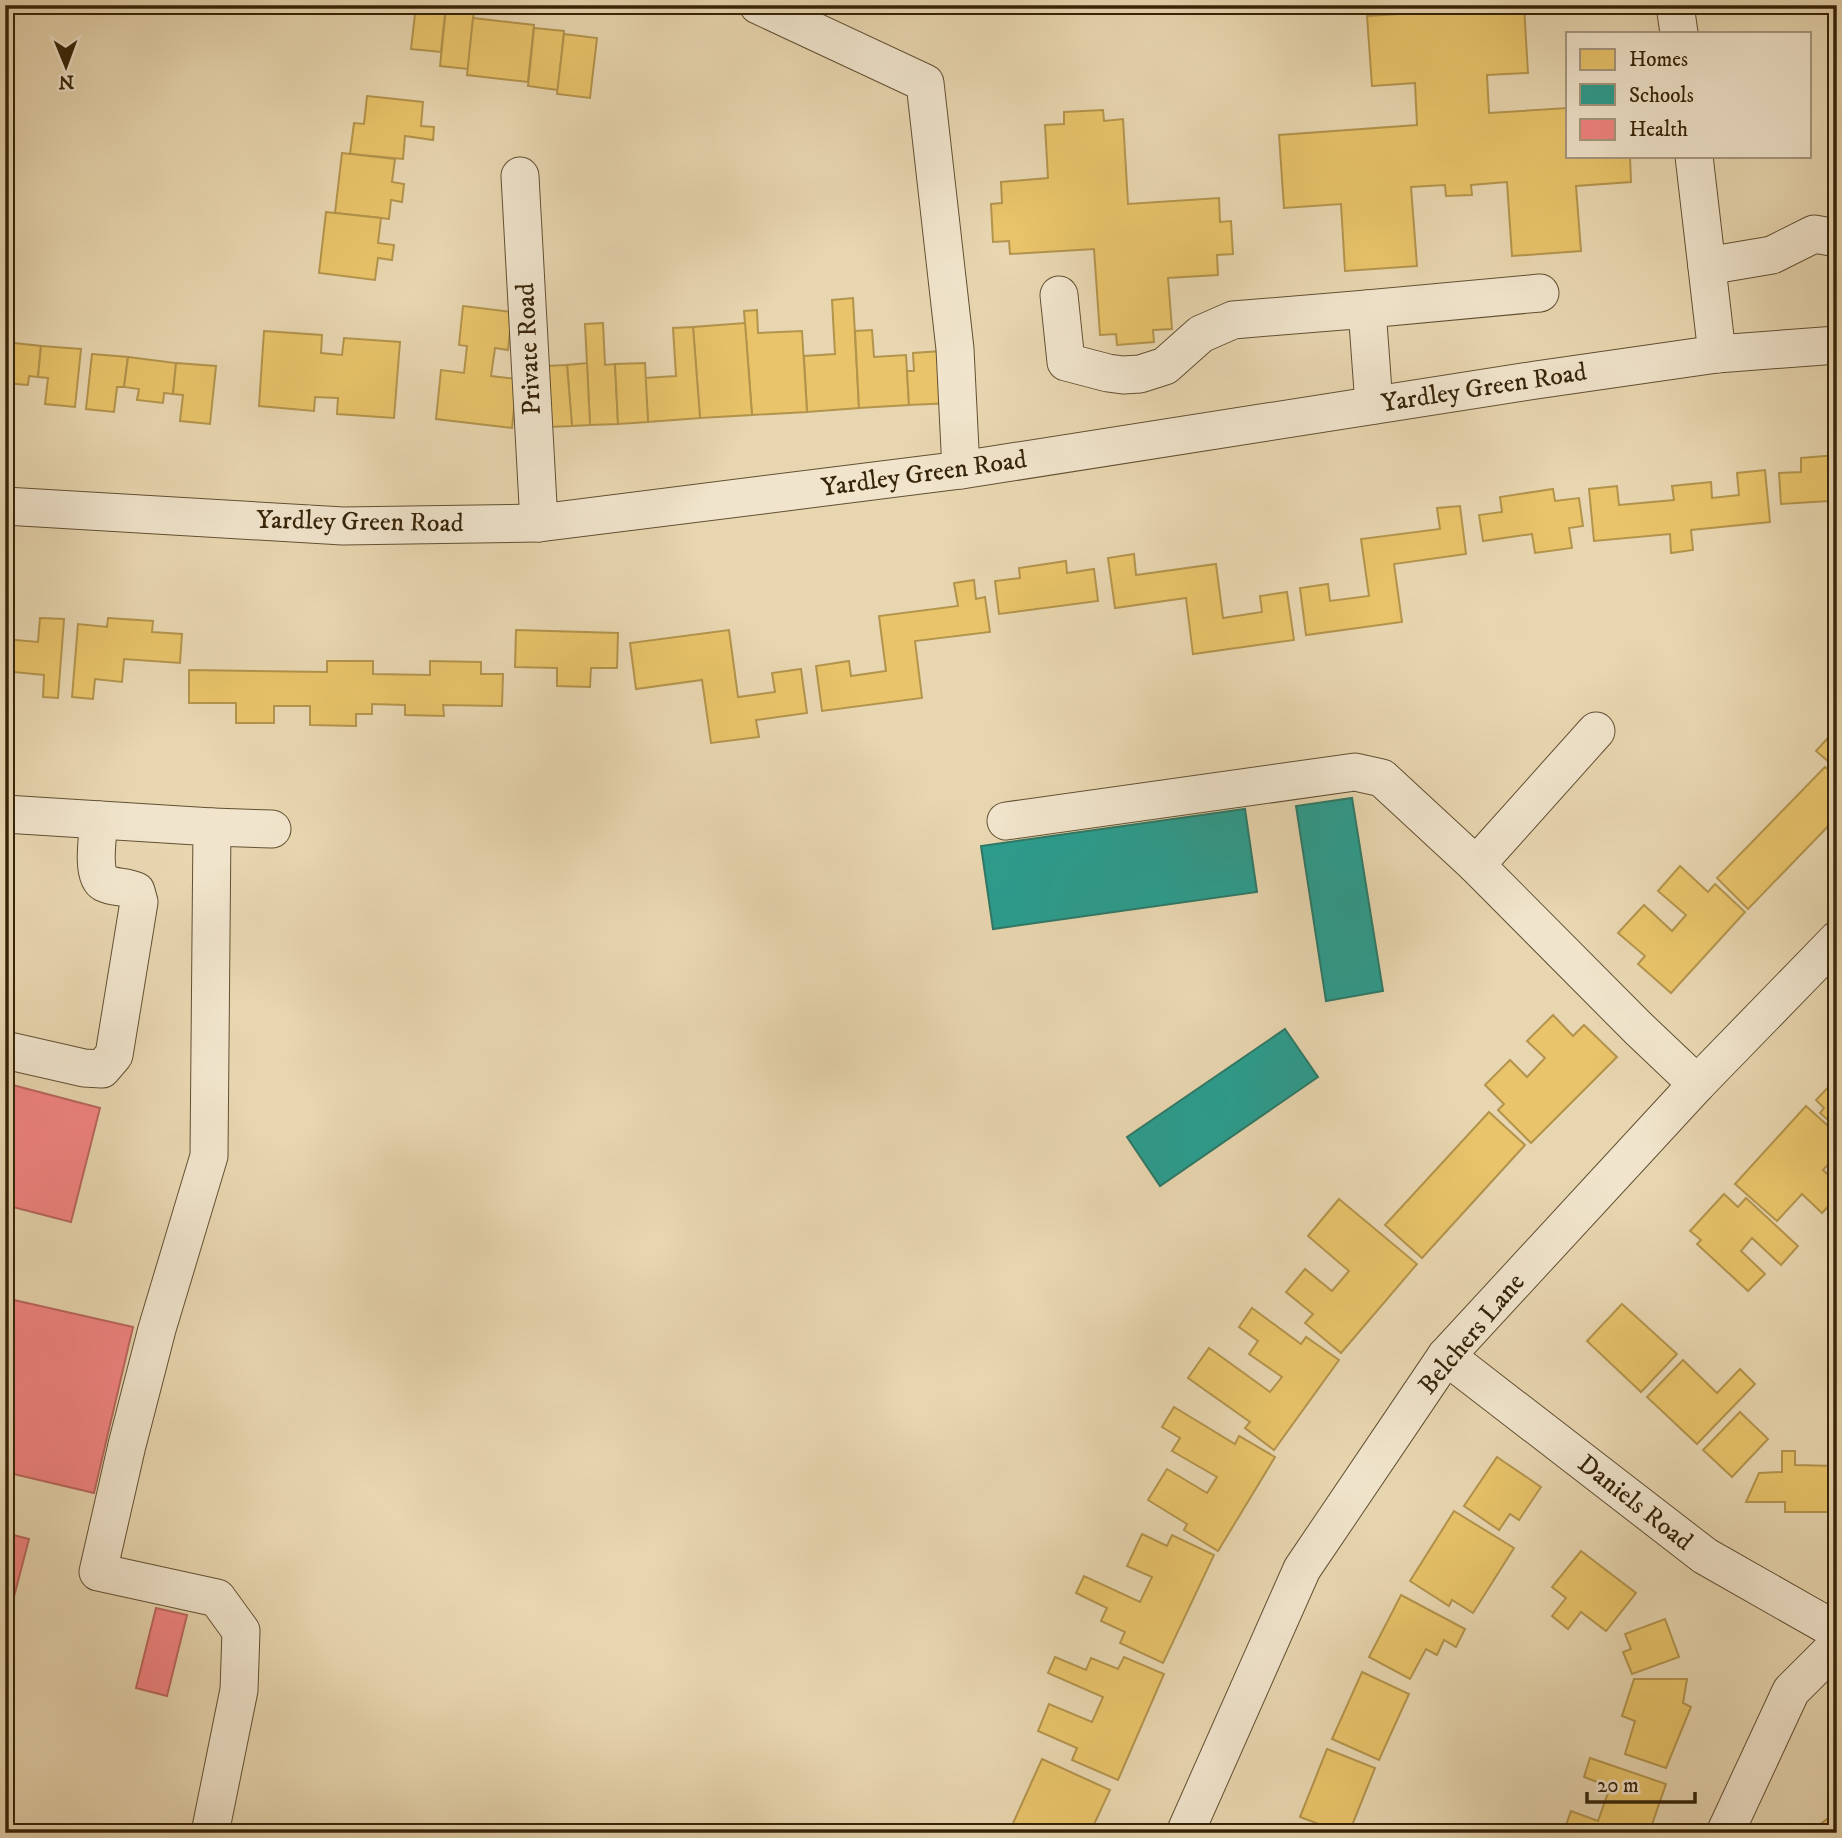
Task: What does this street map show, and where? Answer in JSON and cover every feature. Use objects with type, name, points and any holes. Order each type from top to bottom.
[{"type":"street","points":[[758,5],[796,15],[925,83],[956,349],[961,470]]},
{"type":"street","points":[[1675,5],[1679,32]]},
{"type":"street","points":[[1694,158],[1717,354]]},
{"type":"street","name":"Private Road","points":[[520,176],[539,523]]},
{"type":"street","points":[[1707,266],[1772,255],[1814,234],[1837,238]]},
{"type":"street","points":[[1772,255],[1817,261],[1837,253]]},
{"type":"street","points":[[1059,296],[1066,362],[1092,370],[1124,375],[1140,374],[1165,366],[1201,334],[1233,320],[1540,293]]},
{"type":"street","points":[[1367,309],[1374,405]]},
{"type":"street","name":"Yardley Green Road","points":[[5,506],[344,526],[539,523],[961,470],[1717,354],[1837,345]]},
{"type":"street","points":[[1476,865],[1596,731]]},
{"type":"street","points":[[1006,821],[1355,772],[1382,778],[1476,865],[1697,1084]]},
{"type":"street","points":[[5,814],[272,829]]},
{"type":"street","points":[[5,1050],[84,1068],[102,1069],[114,1055],[139,902],[136,891],[129,887],[106,884],[99,878],[96,869],[99,820]]},
{"type":"street","points":[[210,1833],[239,1689],[241,1632],[217,1598],[98,1572],[157,1329],[209,1156],[212,827]]},
{"type":"street","name":"Belchers Lane","points":[[1185,1833],[1302,1569],[1446,1356],[1697,1084],[1837,940]]},
{"type":"street","name":"Daniels Road","points":[[1446,1356],[1705,1556],[1837,1631]]},
{"type":"street","points":[[1725,1833],[1791,1691],[1837,1645]]},
{"type":"building: Homes","points":[[416,5],[446,5],[441,52],[411,49]]},
{"type":"building: Homes","points":[[1524,6],[1528,73],[1487,75],[1489,113],[1566,108],[1566,158],[1630,158],[1631,182],[1576,186],[1581,251],[1512,256],[1507,182],[1471,185],[1472,195],[1446,196],[1445,185],[1411,187],[1417,266],[1345,271],[1341,204],[1284,208],[1279,135],[1417,125],[1415,83],[1372,86],[1367,16]]},
{"type":"building: Homes","points":[[446,8],[474,11],[468,69],[440,66]]},
{"type":"building: Homes","points":[[473,18],[534,25],[528,82],[467,75]]},
{"type":"building: Homes","points":[[534,28],[564,31],[558,90],[528,86]]},
{"type":"building: Homes","points":[[564,34],[597,38],[590,98],[557,94]]},
{"type":"building: Homes","points":[[367,96],[423,102],[421,126],[434,127],[433,140],[405,136],[403,159],[350,154],[354,123],[364,124]]},
{"type":"building: Homes","points":[[1103,110],[1104,121],[1123,119],[1128,204],[1219,198],[1220,222],[1231,221],[1233,254],[1217,255],[1218,275],[1168,278],[1172,329],[1153,330],[1154,342],[1117,345],[1116,334],[1100,335],[1094,249],[1010,254],[1009,241],[993,242],[991,204],[1002,203],[1001,182],[1048,178],[1045,125],[1064,124],[1064,112]]},
{"type":"building: Homes","points":[[342,153],[395,159],[392,182],[404,184],[402,202],[391,200],[389,219],[335,213]]},
{"type":"building: Homes","points":[[326,212],[381,218],[378,243],[394,245],[392,260],[378,258],[375,280],[319,273]]},
{"type":"building: Homes","points":[[853,298],[859,408],[807,412],[804,356],[835,354],[832,300]]},
{"type":"building: Homes","points":[[463,306],[512,312],[508,350],[495,348],[491,376],[517,379],[512,428],[436,419],[441,370],[464,373],[467,346],[459,345]]},
{"type":"building: Homes","points":[[757,310],[758,333],[802,331],[807,412],[752,415],[744,311]]},
{"type":"building: Homes","points":[[603,323],[605,365],[615,364],[618,424],[590,425],[585,324]]},
{"type":"building: Homes","points":[[745,323],[752,415],[700,418],[693,327]]},
{"type":"building: Homes","points":[[693,327],[700,418],[648,422],[645,378],[676,376],[673,328]]},
{"type":"building: Homes","points":[[872,330],[874,357],[906,355],[909,405],[859,408],[855,331]]},
{"type":"building: Homes","points":[[264,331],[322,335],[321,353],[342,355],[344,338],[400,342],[394,418],[337,414],[338,398],[315,397],[314,411],[259,406]]},
{"type":"building: Homes","points":[[5,342],[41,346],[38,377],[29,376],[28,385],[5,383]]},
{"type":"building: Homes","points":[[41,346],[81,349],[75,407],[45,404],[48,378],[38,377]]},
{"type":"building: Homes","points":[[941,351],[952,403],[909,405],[907,371],[914,371],[913,353]]},
{"type":"building: Homes","points":[[92,354],[128,357],[124,387],[117,387],[114,412],[86,409]]},
{"type":"building: Homes","points":[[128,357],[176,363],[173,394],[164,393],[163,403],[137,400],[139,389],[124,387]]},
{"type":"building: Homes","points":[[176,363],[216,366],[210,424],[180,421],[183,395],[173,394]]},
{"type":"building: Homes","points":[[587,363],[590,425],[572,426],[567,365]]},
{"type":"building: Homes","points":[[645,363],[648,422],[618,424],[615,364]]},
{"type":"building: Homes","points":[[567,365],[572,426],[548,427],[545,366]]},
{"type":"building: Homes","points":[[1837,455],[1837,536],[1831,536],[1829,501],[1781,504],[1779,473],[1801,472],[1801,458]]},
{"type":"building: Homes","points":[[1765,470],[1770,522],[1691,530],[1693,550],[1671,553],[1670,534],[1594,541],[1589,489],[1617,486],[1619,505],[1674,500],[1672,486],[1711,482],[1712,498],[1739,495],[1737,473]]},
{"type":"building: Homes","points":[[1553,489],[1555,501],[1579,498],[1583,526],[1569,528],[1572,548],[1535,553],[1532,534],[1483,541],[1479,515],[1502,512],[1500,497]]},
{"type":"building: Homes","points":[[1460,506],[1466,554],[1394,564],[1402,622],[1306,635],[1300,588],[1328,584],[1330,601],[1369,596],[1361,539],[1440,529],[1437,508]]},
{"type":"building: Homes","points":[[1134,554],[1136,575],[1216,564],[1223,618],[1262,612],[1260,596],[1287,592],[1294,640],[1193,654],[1186,598],[1115,608],[1108,558]]},
{"type":"building: Homes","points":[[1066,561],[1067,573],[1094,569],[1098,601],[999,614],[995,581],[1020,578],[1019,568]]},
{"type":"building: Homes","points":[[974,580],[976,599],[985,597],[990,632],[915,641],[922,698],[822,711],[816,666],[849,661],[851,676],[886,671],[879,616],[958,606],[954,583]]},
{"type":"building: Homes","points":[[40,618],[64,619],[58,698],[43,697],[44,675],[14,672],[13,689],[5,689],[5,639],[38,642]]},
{"type":"building: Homes","points":[[108,618],[153,621],[152,632],[182,634],[180,663],[124,659],[122,682],[95,679],[93,699],[72,697],[78,624],[107,627]]},
{"type":"building: Homes","points":[[516,630],[618,633],[617,668],[591,668],[590,687],[557,686],[557,668],[515,667]]},
{"type":"building: Homes","points":[[729,630],[738,697],[775,692],[772,673],[801,669],[807,713],[756,720],[759,737],[711,743],[702,680],[636,689],[630,643]]},
{"type":"building: Homes","points":[[327,661],[373,661],[373,674],[430,675],[430,661],[481,662],[481,674],[503,674],[502,706],[443,705],[444,716],[405,715],[405,705],[372,704],[372,714],[356,714],[356,726],[310,725],[310,706],[274,706],[274,723],[236,723],[236,703],[189,703],[189,670],[327,672]]},
{"type":"building: Homes","points":[[1837,728],[1837,769],[1816,751]]},
{"type":"building: Homes","points":[[1825,767],[1837,778],[1837,817],[1748,909],[1717,878]]},
{"type":"building: Homes","points":[[1680,866],[1708,892],[1715,884],[1745,912],[1671,993],[1638,964],[1645,956],[1618,933],[1644,905],[1672,931],[1686,915],[1658,891]]},
{"type":"building: Homes","points":[[1553,1015],[1573,1036],[1584,1025],[1617,1057],[1531,1143],[1498,1110],[1504,1104],[1485,1085],[1510,1060],[1527,1077],[1545,1058],[1527,1041]]},
{"type":"building: Homes","points":[[1837,1078],[1837,1128],[1820,1113],[1824,1108],[1816,1100]]},
{"type":"building: Homes","points":[[1806,1106],[1837,1134],[1837,1155],[1823,1170],[1837,1183],[1837,1197],[1822,1213],[1802,1194],[1777,1221],[1735,1184]]},
{"type":"building: Homes","points":[[1489,1112],[1525,1145],[1422,1258],[1385,1225]]},
{"type":"building: Homes","points":[[1724,1194],[1738,1207],[1746,1198],[1798,1246],[1781,1265],[1752,1238],[1741,1251],[1765,1274],[1748,1291],[1697,1244],[1701,1240],[1690,1231]]},
{"type":"building: Homes","points":[[1339,1199],[1417,1264],[1341,1353],[1305,1323],[1313,1314],[1286,1292],[1305,1269],[1332,1291],[1349,1271],[1308,1236]]},
{"type":"building: Homes","points":[[1622,1304],[1677,1354],[1641,1392],[1587,1341]]},
{"type":"building: Homes","points":[[1252,1308],[1301,1344],[1306,1337],[1339,1360],[1274,1450],[1245,1428],[1250,1422],[1188,1378],[1209,1348],[1270,1392],[1282,1377],[1249,1354],[1258,1341],[1239,1327]]},
{"type":"building: Homes","points":[[1683,1360],[1717,1393],[1740,1369],[1755,1384],[1697,1444],[1647,1397]]},
{"type":"building: Homes","points":[[1174,1407],[1235,1444],[1239,1436],[1275,1457],[1218,1551],[1184,1530],[1187,1524],[1148,1500],[1167,1469],[1207,1493],[1217,1477],[1172,1451],[1180,1438],[1162,1427]]},
{"type":"building: Homes","points":[[1740,1412],[1768,1439],[1732,1477],[1703,1450]]},
{"type":"building: Homes","points":[[1782,1451],[1795,1451],[1795,1465],[1837,1466],[1837,1512],[1785,1512],[1785,1502],[1746,1502],[1759,1473],[1782,1472]]},
{"type":"building: Homes","points":[[1497,1457],[1541,1487],[1519,1520],[1510,1514],[1499,1530],[1464,1506]]},
{"type":"building: Homes","points":[[1454,1511],[1514,1548],[1473,1613],[1452,1600],[1449,1606],[1410,1581]]},
{"type":"building: Homes","points":[[1142,1534],[1167,1546],[1172,1535],[1214,1555],[1163,1663],[1120,1643],[1125,1632],[1101,1621],[1107,1608],[1076,1593],[1084,1576],[1140,1602],[1152,1577],[1127,1566]]},
{"type":"building: Homes","points":[[1581,1551],[1636,1593],[1606,1631],[1581,1612],[1568,1629],[1552,1616],[1566,1598],[1552,1587]]},
{"type":"building: Homes","points":[[1401,1595],[1465,1629],[1456,1647],[1444,1640],[1437,1655],[1426,1649],[1410,1679],[1369,1657]]},
{"type":"building: Homes","points":[[1665,1619],[1679,1657],[1632,1674],[1623,1652],[1631,1649],[1625,1634]]},
{"type":"building: Homes","points":[[1055,1657],[1086,1670],[1091,1658],[1118,1669],[1124,1657],[1164,1674],[1118,1780],[1072,1760],[1077,1748],[1038,1731],[1049,1704],[1092,1722],[1103,1697],[1048,1673]]},
{"type":"building: Homes","points":[[1362,1672],[1409,1694],[1379,1760],[1332,1739]]},
{"type":"building: Homes","points":[[1634,1679],[1687,1679],[1683,1703],[1691,1707],[1666,1768],[1625,1754],[1635,1721],[1622,1716]]},
{"type":"building: Homes","points":[[1327,1749],[1375,1768],[1349,1833],[1342,1833],[1300,1817]]},
{"type":"building: Homes","points":[[1590,1758],[1666,1784],[1649,1833],[1578,1833],[1565,1828],[1571,1811],[1598,1821],[1610,1787],[1584,1777]]},
{"type":"building: Homes","points":[[1042,1759],[1110,1790],[1090,1833],[1015,1833],[1010,1830]]},
{"type":"building: Homes","points":[[1837,1811],[1837,1833],[1829,1833],[1822,1823]]},
{"type":"building: Schools","points":[[1352,798],[1383,991],[1326,1001],[1296,806]]},
{"type":"building: Schools","points":[[1245,809],[1257,892],[993,929],[981,846]]},
{"type":"building: Schools","points":[[1285,1029],[1318,1077],[1160,1186],[1127,1137]]},
{"type":"building: Health","points":[[5,1083],[100,1108],[71,1222],[5,1205]]},
{"type":"building: Health","points":[[5,1298],[133,1327],[94,1493],[5,1472]]},
{"type":"building: Health","points":[[5,1533],[29,1539],[5,1631]]},
{"type":"building: Health","points":[[156,1608],[187,1615],[167,1696],[136,1688]]}]
